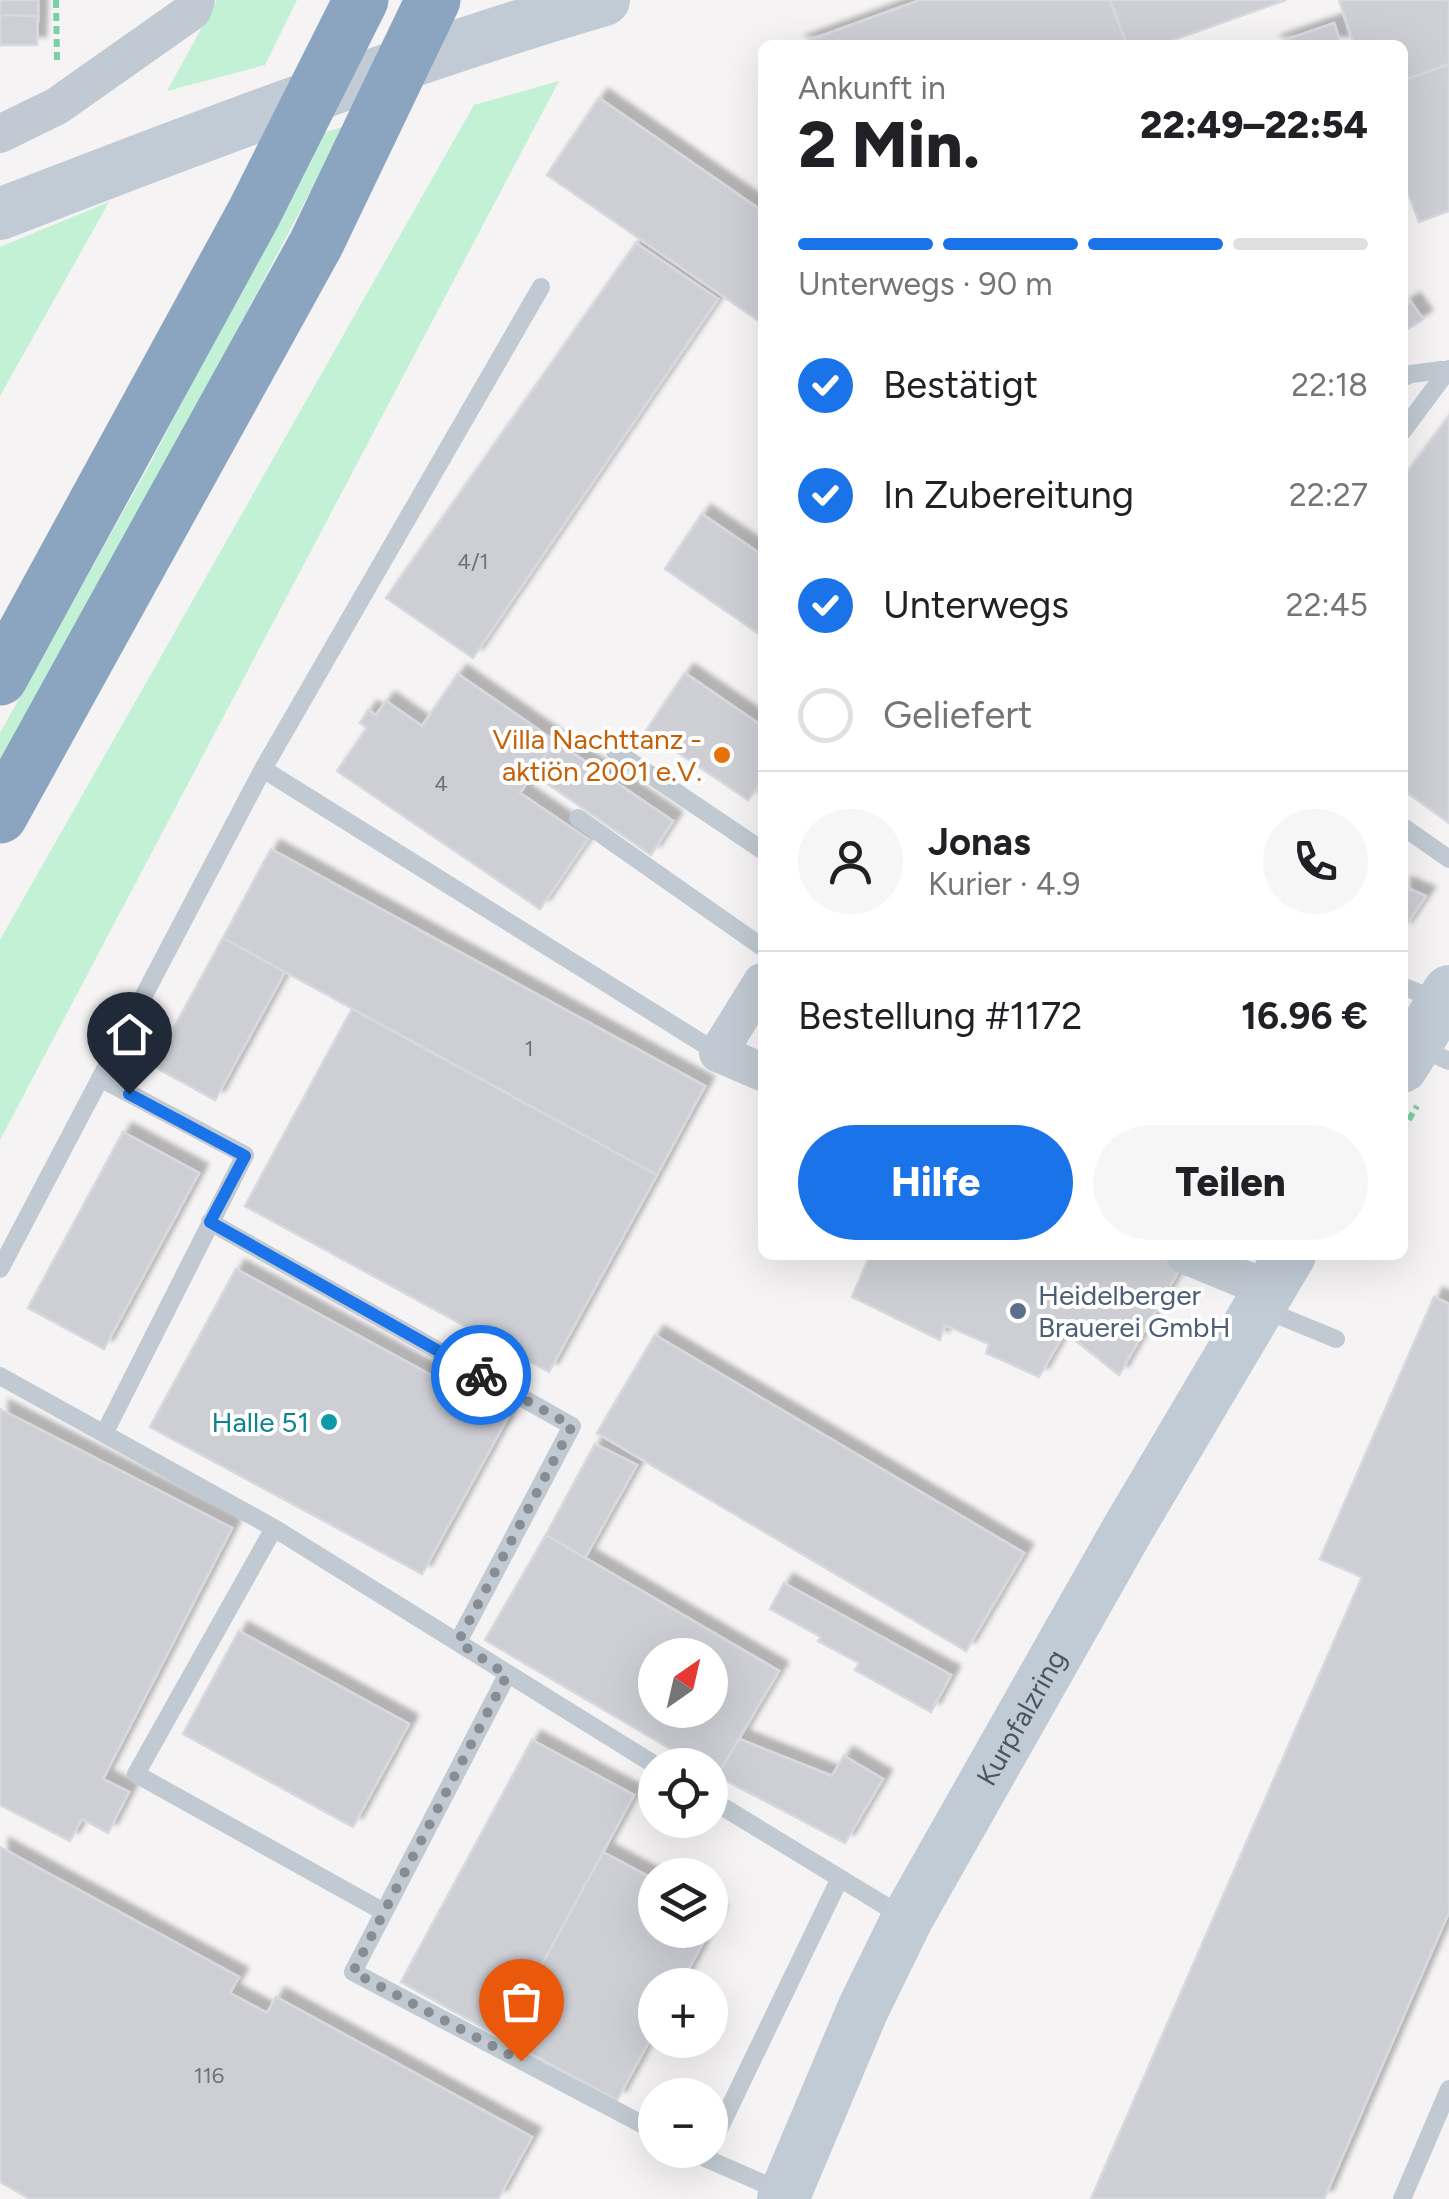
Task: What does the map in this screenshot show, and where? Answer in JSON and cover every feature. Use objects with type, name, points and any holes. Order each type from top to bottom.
[{"type":"highway","points":[[0,678],[245,229],[361,0]]},
{"type":"highway","points":[[0,816],[316,244],[434,0]]},
{"type":"main road","points":[[0,214],[188,141],[604,0]]},
{"type":"main road","points":[[1422,1058],[1431,993]]},
{"type":"main road","name":"Kurpfalzring","points":[[785,2196],[864,2009],[907,1919],[1129,1527],[1273,1284]]},
{"type":"street","points":[[0,134],[57,106],[192,11],[196,0]]},
{"type":"street","points":[[758,988],[718,1053],[758,1070]]},
{"type":"street","points":[[1200,1260],[1273,1284]]},
{"type":"lane","points":[[0,1270],[264,770],[540,287]]},
{"type":"lane","points":[[1408,376],[1449,369]]},
{"type":"lane","points":[[1408,424],[1449,369]]},
{"type":"lane","points":[[615,751],[758,847]]},
{"type":"lane","points":[[264,770],[718,1053]]},
{"type":"lane","points":[[578,818],[758,944]]},
{"type":"lane","points":[[1408,830],[1449,859]]},
{"type":"lane","points":[[100,1078],[245,1156],[104,1432]]},
{"type":"lane","points":[[210,1222],[572,1426],[458,1642]]},
{"type":"lane","points":[[1273,1284],[1336,1339]]},
{"type":"lane","points":[[0,1376],[274,1528],[638,1756]]},
{"type":"lane","points":[[274,1528],[136,1774],[384,1912]]},
{"type":"lane","points":[[507,1675],[353,1972],[638,2123]]},
{"type":"lane","points":[[728,1810],[907,1919]]},
{"type":"lane","points":[[728,2104],[840,1878]]},
{"type":"lane","points":[[1402,2199],[1449,2089]]},
{"type":"lane","points":[[728,2165],[785,2196]]},
{"type":"path","points":[[56,0],[57,106]]},
{"type":"green space","points":[[217,0],[297,0],[265,65],[167,91]]},
{"type":"green space","points":[[559,81],[0,1140],[0,940],[474,105]]},
{"type":"green space","points":[[345,126],[165,466],[0,762],[0,733],[152,460],[323,133]]},
{"type":"green space","points":[[109,202],[0,396],[0,247]]},
{"type":"building","points":[[0,0],[38,0],[38,16],[0,15]]},
{"type":"building","points":[[920,0],[1110,0],[1125,40],[810,40]]},
{"type":"building","points":[[1110,0],[1286,0],[1173,40],[1125,40]]},
{"type":"building","points":[[1339,0],[1449,0],[1449,64],[1408,79],[1408,40],[1352,40]]},
{"type":"building","points":[[0,15],[38,16],[37,45],[0,45]]},
{"type":"building","points":[[1334,23],[1339,40],[1285,40]]},
{"type":"building","points":[[1449,64],[1449,211],[1419,222],[1408,194],[1408,79]]},
{"type":"building","points":[[599,98],[758,208],[758,320],[547,175]]},
{"type":"building","points":[[636,243],[718,299],[473,658],[386,598]]},
{"type":"building","points":[[1411,302],[1423,319],[1408,329]]},
{"type":"building","points":[[1449,416],[1449,823],[1408,793],[1408,471]]},
{"type":"building","points":[[702,514],[758,552],[758,633],[665,569]]},
{"type":"building","name":"Villa Nachttanz - aktiön 2001 e.V.","points":[[685,673],[758,723],[758,786],[748,800],[646,731]]},
{"type":"building","points":[[458,674],[555,741],[520,793],[588,839],[540,909],[337,771],[367,728],[360,723],[368,710],[376,715],[386,701],[422,726]]},
{"type":"building","points":[[555,741],[673,821],[651,855],[533,774]]},
{"type":"building","points":[[271,849],[705,1086],[657,1175],[223,938]]},
{"type":"building","points":[[1408,888],[1426,896],[1408,922]]},
{"type":"building","points":[[223,938],[285,972],[215,1100],[153,1066]]},
{"type":"building","points":[[352,1009],[657,1175],[549,1372],[245,1206]]},
{"type":"building","points":[[123,1132],[199,1173],[104,1349],[28,1308]]},
{"type":"building","name":"Heidelberger Brauerei GmbH","points":[[868,1260],[1165,1260],[1181,1267],[1119,1375],[1065,1332],[1039,1377],[986,1353],[989,1344],[945,1325],[940,1340],[852,1297]]},
{"type":"building","name":"Halle 51","points":[[236,1269],[508,1417],[422,1574],[150,1427]]},
{"type":"building","points":[[1434,1297],[1449,1304],[1449,1912],[1324,2199],[1091,2199],[1362,1577],[1320,1559]]},
{"type":"building","points":[[655,1335],[1024,1553],[966,1651],[597,1433]]},
{"type":"building","points":[[0,1409],[232,1528],[103,1779],[129,1792],[108,1833],[82,1819],[70,1841],[0,1805]]},
{"type":"building","points":[[595,1444],[637,1465],[585,1558],[546,1535]]},
{"type":"building","points":[[546,1535],[722,1638],[638,1638],[638,1728],[728,1728],[728,1641],[779,1671],[728,1757],[728,1748],[669,1748],[485,1640]]},
{"type":"building","points":[[784,1583],[951,1675],[931,1712],[855,1670],[859,1663],[770,1609]]},
{"type":"building","points":[[239,1631],[409,1724],[353,1827],[183,1734]]},
{"type":"building","points":[[739,1739],[832,1776],[844,1756],[883,1779],[845,1843],[728,1782],[728,1758]]},
{"type":"building","points":[[532,1740],[634,1795],[502,2038],[401,1982]]},
{"type":"building","points":[[0,1847],[239,1977],[230,1993],[267,2013],[276,1997],[532,2137],[498,2199],[30,2199],[0,2182]]},
{"type":"building","points":[[603,1852],[638,1871],[638,1948],[700,1948],[689,1968],[638,1968],[640,2058],[617,2100],[502,2038]]},
{"type":"way so far","points":[[481,1375],[572,1426],[458,1642],[507,1675],[353,1972],[521,2061]]},
{"type":"place","name":"Villa Nachttanz - aktiön 2001 e.V.","points":[[722,755]]},
{"type":"place","name":"Heidelberger Brauerei GmbH","points":[[1018,1311]]},
{"type":"place","name":"Halle 51","points":[[329,1422]]},
{"type":"route","points":[[129,1094],[245,1156],[210,1222],[481,1375]]}]
